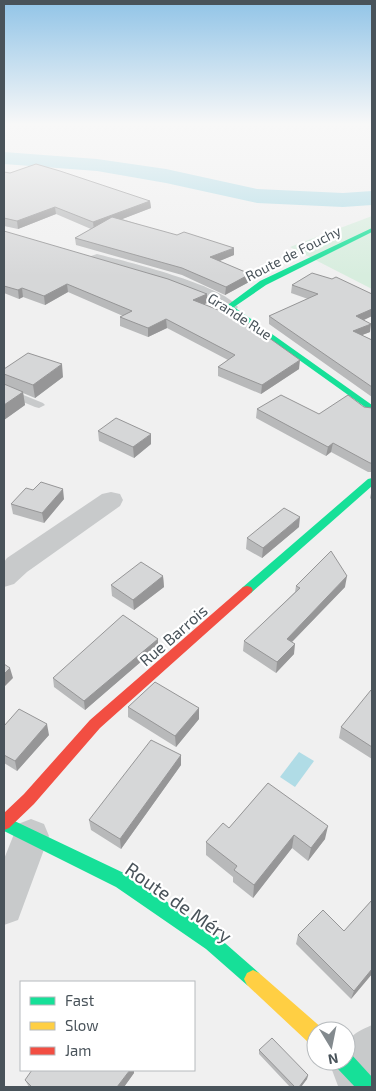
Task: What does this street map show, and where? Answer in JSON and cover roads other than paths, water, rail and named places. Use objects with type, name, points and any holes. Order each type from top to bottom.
[{"type":"street","name":"Route de Fouchy","points":[[229,307],[263,283],[372,230]]},
{"type":"street","name":"Grande Rue","points":[[79,254],[175,281],[214,297],[372,409]]},
{"type":"street","name":"Rue Barrois","points":[[13,827],[29,799],[95,724],[372,481]]},
{"type":"street","points":[[4,577],[17,565],[111,500]]},
{"type":"street","points":[[4,906],[13,827]]},
{"type":"street","name":"Route de Méry","points":[[13,827],[122,881],[212,943],[306,1027]]},
{"type":"lane","points":[[4,390],[39,405]]},
{"type":"water","points":[[299,752],[314,761],[295,787],[280,777]]},
{"type":"waterway","points":[[153,174],[257,196],[343,200],[372,198]]}]
